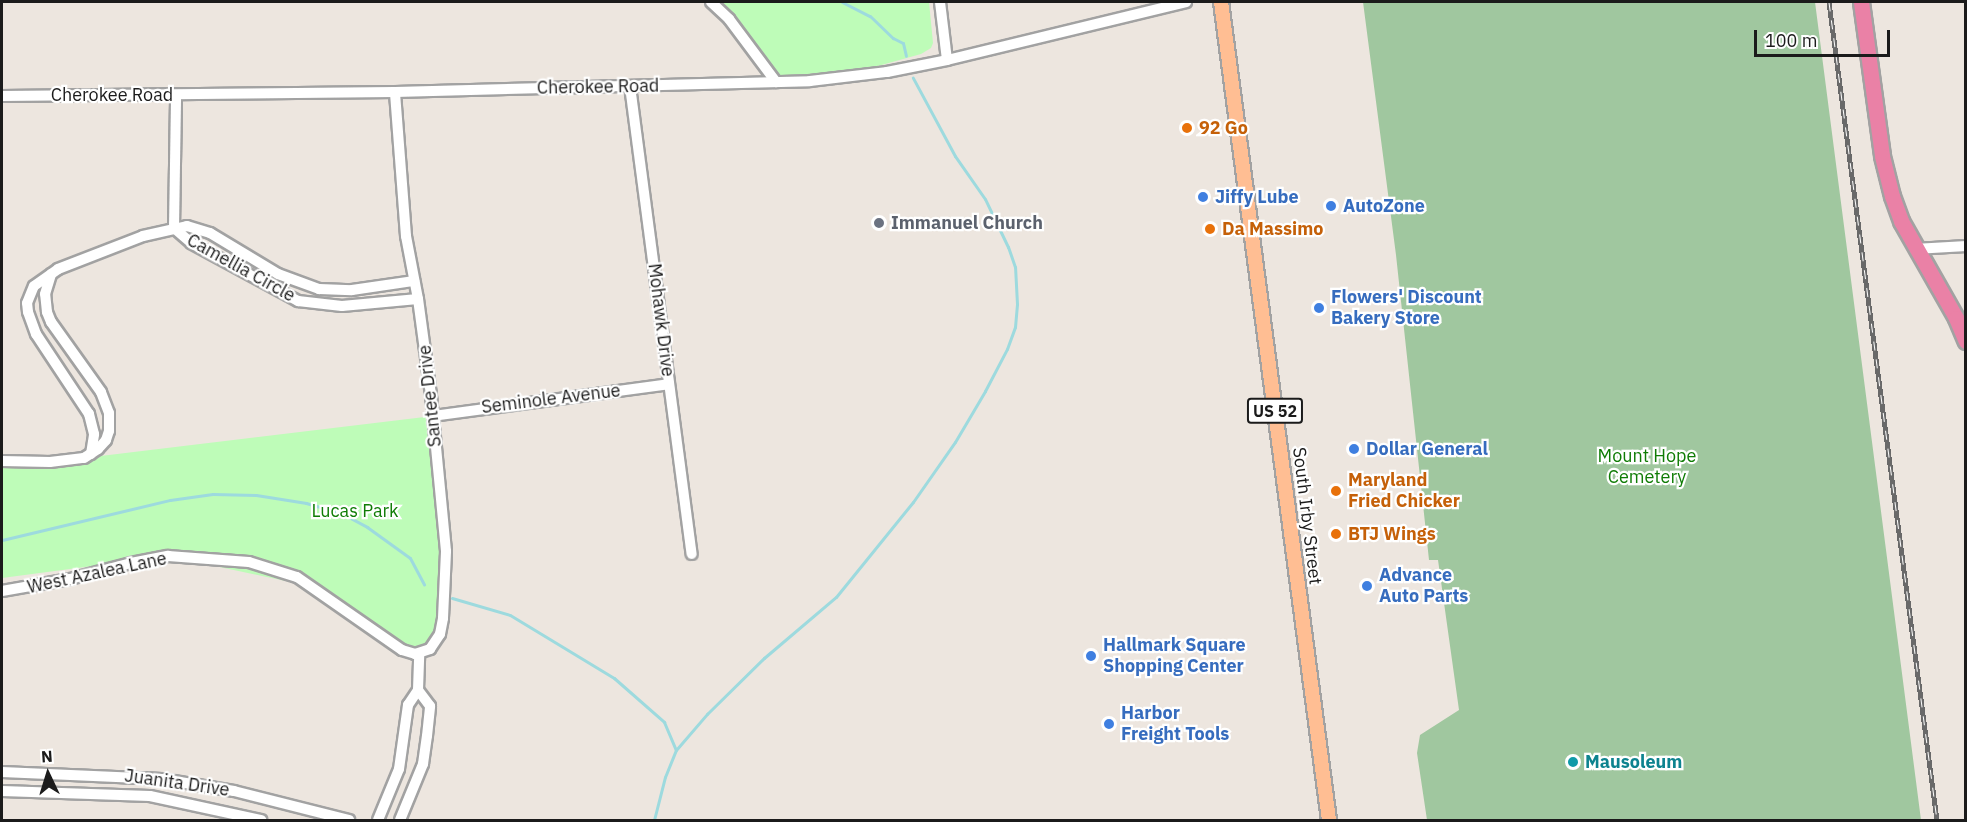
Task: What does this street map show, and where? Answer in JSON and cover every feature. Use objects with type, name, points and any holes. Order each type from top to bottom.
[{"type":"highway","points":[[1861,2],[1886,174],[1901,221],[1915,249],[1961,322],[1965,341]]},
{"type":"main road","name":"South Irby Street","points":[[1221,2],[1329,820]]},
{"type":"street","points":[[711,2],[729,19],[776,82]]},
{"type":"street","points":[[940,2],[947,60]]},
{"type":"street","name":"Cherokee Road","points":[[2,96],[395,92],[776,82],[854,77],[947,60],[1186,2]]},
{"type":"street","name":"Mohawk Drive","points":[[630,86],[692,554]]},
{"type":"street","name":"Santee Drive","points":[[395,92],[406,236],[418,299],[433,416],[447,577],[440,634],[430,649],[419,654]]},
{"type":"street","points":[[174,228],[176,95]]},
{"type":"street","name":"Camellia Circle","points":[[91,454],[94,434],[89,414],[36,334],[28,312],[27,303],[34,286],[51,274],[99,252],[187,226],[210,233],[278,274],[319,289],[352,290],[414,281]]},
{"type":"street","name":"Camellia Circle","points":[[174,228],[191,243],[298,301],[342,306],[418,299]]},
{"type":"street","points":[[1915,249],[1965,246]]},
{"type":"street","points":[[2,461],[65,461],[91,454],[106,440],[109,413],[101,392],[51,322],[45,294],[51,274]]},
{"type":"street","name":"Seminole Avenue","points":[[433,416],[669,384]]},
{"type":"street","name":"West Azalea Lane","points":[[2,591],[70,579],[168,556],[249,562],[297,577],[402,650],[419,654]]},
{"type":"street","points":[[378,820],[399,769],[408,705],[418,690],[419,654]]},
{"type":"street","points":[[400,820],[423,764],[428,736],[430,706],[418,690]]},
{"type":"street","name":"Juanita Drive","points":[[2,771],[162,779],[234,791],[349,820]]},
{"type":"street","name":"Juanita Drive","points":[[2,791],[150,796],[261,820]]},
{"type":"green space","points":[[717,2],[929,2],[933,43],[931,48],[921,54],[860,71],[774,76]]},
{"type":"green space","name":"Mount Hope Cemetery","points":[[1363,2],[1815,2],[1921,820],[1427,820],[1417,753],[1420,735],[1459,710],[1438,560],[1429,560],[1396,255]]},
{"type":"green space","name":"Lucas Park","points":[[433,416],[446,551],[440,634],[410,654],[314,587],[168,556],[2,578],[2,459],[84,458]]},
{"type":"waterway","points":[[842,2],[870,16],[893,38],[903,43],[906,56]]},
{"type":"waterway","points":[[654,820],[665,777],[676,750],[707,714],[764,658],[836,597],[913,502],[955,442],[985,391],[1007,349],[1015,327],[1017,304],[1015,267],[1008,247],[985,199],[955,156],[913,78]]},
{"type":"waterway","points":[[2,540],[170,500],[213,494],[256,495],[306,503],[341,513],[367,527],[410,558],[424,584]]},
{"type":"waterway","points":[[452,598],[510,615],[614,678],[664,722],[676,750]]},
{"type":"railway","points":[[1829,2],[1937,820]]},
{"type":"place","name":"92 Go","points":[[1187,128]]},
{"type":"place","name":"Jiffy Lube","points":[[1203,197]]},
{"type":"place","name":"AutoZone","points":[[1331,206]]},
{"type":"place","name":"Immanuel Church","points":[[879,223]]},
{"type":"place","name":"Da Massimo","points":[[1210,229]]},
{"type":"place","name":"Flowers' Discount Bakery Store","points":[[1319,308]]},
{"type":"place","name":"Dollar General","points":[[1354,449]]},
{"type":"place","name":"Maryland Fried Chicker","points":[[1336,491]]},
{"type":"place","name":"BTJ Wings","points":[[1336,534]]},
{"type":"place","name":"Advance Auto Parts","points":[[1367,586]]},
{"type":"place","name":"Hallmark Square Shopping Center","points":[[1091,656]]},
{"type":"place","name":"Harbor Freight Tools","points":[[1109,724]]},
{"type":"place","name":"Mausoleum","points":[[1573,762]]}]
